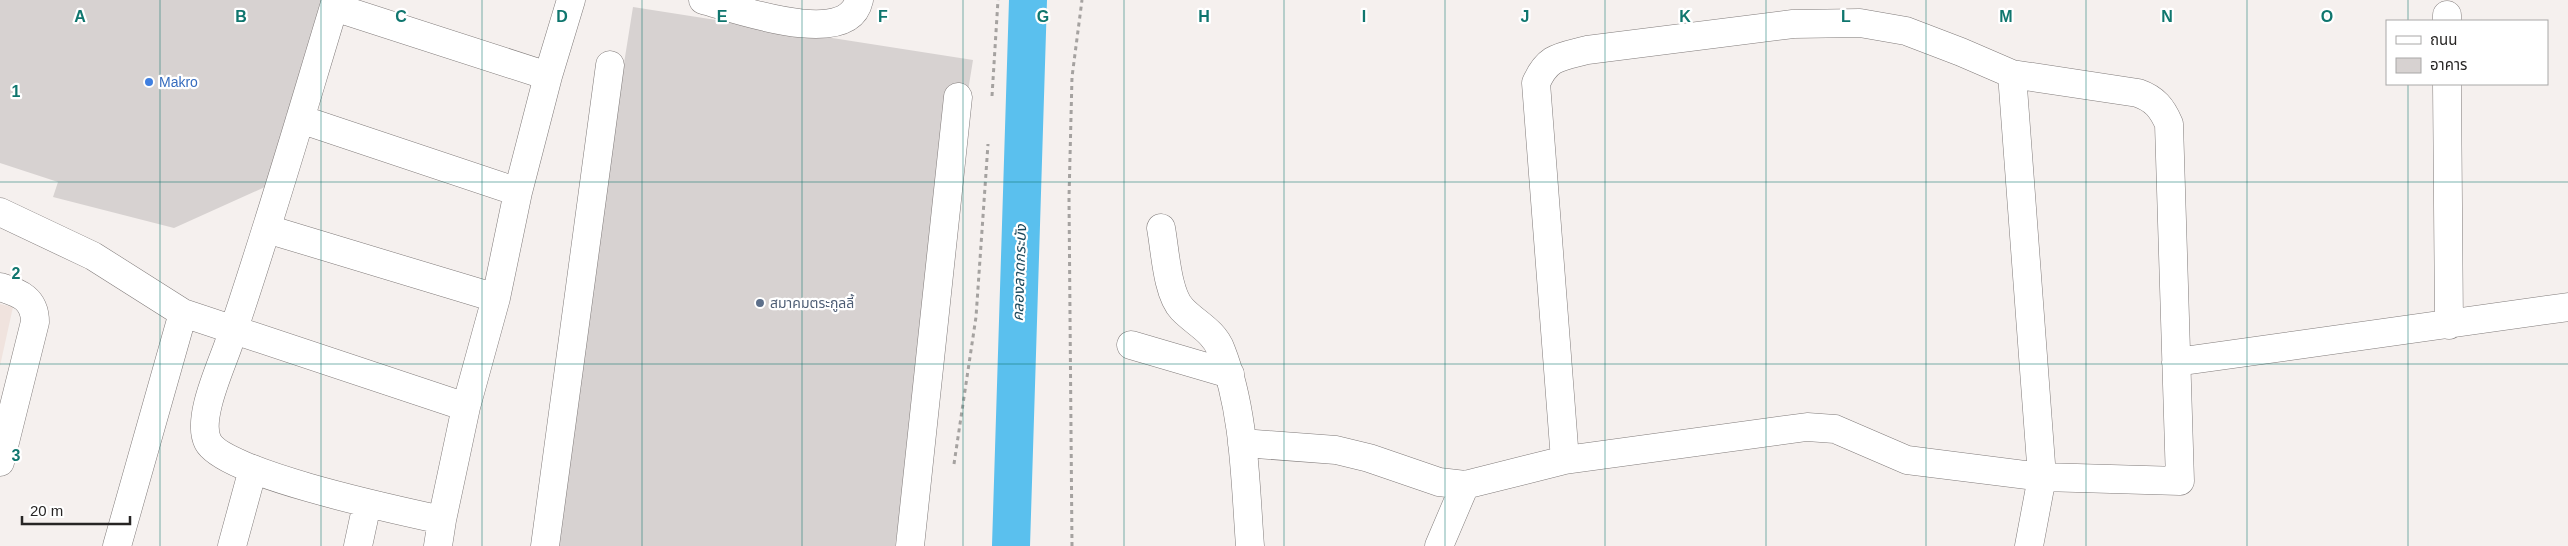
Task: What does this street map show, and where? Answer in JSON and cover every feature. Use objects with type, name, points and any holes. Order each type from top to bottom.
[{"type":"lane","points":[[548,76],[335,4],[267,229],[211,396],[204,425],[208,442],[218,454],[253,469],[367,504],[440,533],[466,407],[496,298],[518,192],[548,76],[571,0]]},
{"type":"lane","points":[[703,0],[776,19],[804,24],[828,24],[846,19],[860,0]]},
{"type":"lane","points":[[1242,443],[1336,450],[1369,458],[1440,482],[1464,485],[1566,460],[1806,428],[1835,429],[1907,460],[2042,477],[2180,481],[2169,124],[2163,110],[2155,101],[2138,93],[2012,74],[1906,31],[1860,23],[1793,24],[1586,50],[1559,57],[1543,66],[1536,83],[1566,460]]},
{"type":"lane","points":[[545,546],[610,65]]},
{"type":"lane","points":[[2012,74],[2042,477],[2029,546]]},
{"type":"lane","points":[[2447,85],[2449,325]]},
{"type":"lane","points":[[910,546],[958,97]]},
{"type":"lane","points":[[300,119],[518,192]]},
{"type":"lane","points":[[0,212],[93,256],[183,313],[466,407]]},
{"type":"lane","points":[[1161,228],[1172,291],[1180,308],[1213,335],[1230,374],[1242,443],[1250,546]]},
{"type":"lane","points":[[267,229],[496,298]]},
{"type":"lane","points":[[0,287],[23,295],[31,303],[34,311],[34,322],[0,462]]},
{"type":"lane","points":[[2176,362],[2568,307]]},
{"type":"lane","points":[[117,546],[183,313]]},
{"type":"lane","points":[[1131,345],[1230,374]]},
{"type":"lane","points":[[232,546],[253,469]]},
{"type":"lane","points":[[1439,546],[1464,485]]},
{"type":"lane","points":[[358,546],[367,504]]},
{"type":"path","points":[[992,102],[998,0]]},
{"type":"path","points":[[1072,546],[1069,198],[1072,77],[1082,0]]},
{"type":"path","points":[[953,473],[976,317],[989,140]]},
{"type":"shaded area","points":[[0,304],[13,307],[0,366]]},
{"type":"building","name":"Makro","points":[[0,0],[323,0],[265,187],[174,228],[53,197],[58,182],[0,163]]},
{"type":"building","name":"สมาคมตระกูลลี้","points":[[633,7],[973,60],[895,546],[547,546]]},
{"type":"waterway","name":"คลองลาดกระบัง","points":[[1011,546],[1028,0]]},
{"type":"place","name":"Makro","points":[[149,82]]},
{"type":"place","name":"สมาคมตระกูลลี้","points":[[760,303]]}]
